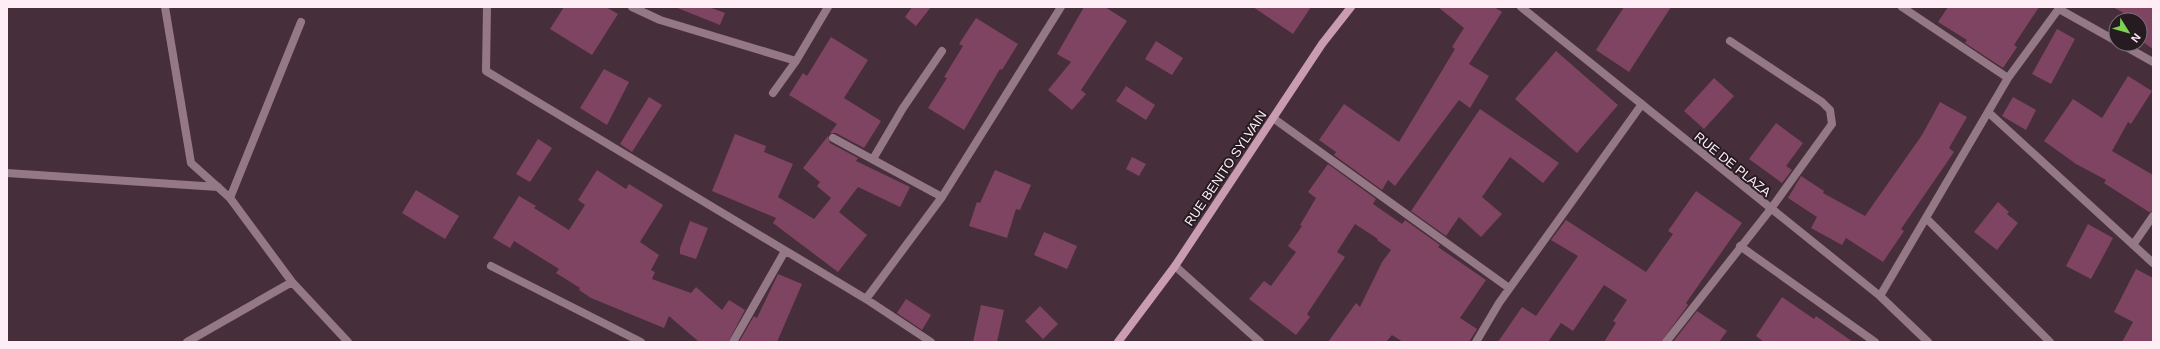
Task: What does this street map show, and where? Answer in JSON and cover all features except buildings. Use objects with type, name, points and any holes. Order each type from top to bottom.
[{"type":"main road","name":"RUE BENITO SYLVAIN","points":[[1118,342],[1175,266],[1322,44],[1351,7]]},
{"type":"street","points":[[165,7],[191,162],[230,198],[292,282],[348,342]]},
{"type":"street","points":[[487,7],[486,71],[866,299],[931,342]]},
{"type":"street","points":[[632,7],[660,20],[796,61]]},
{"type":"street","points":[[773,93],[796,61],[828,7]]},
{"type":"street","points":[[866,299],[942,197],[1061,7]]},
{"type":"street","name":"RUE DE PLAZA","points":[[1521,7],[1642,104],[1770,210],[1880,296],[1928,342]]},
{"type":"street","points":[[1902,7],[2008,78]]},
{"type":"street","points":[[1880,296],[2008,78],[2059,8],[2108,36]]},
{"type":"street","points":[[230,198],[301,22]]},
{"type":"street","points":[[1666,342],[1740,246],[1770,210],[1832,124],[1830,110],[1822,102],[1730,41]]},
{"type":"street","points":[[873,159],[903,108],[942,51]]},
{"type":"street","points":[[2135,52],[2153,62]]},
{"type":"street","points":[[1476,342],[1509,288],[1642,104]]},
{"type":"street","points":[[1988,112],[2153,263]]},
{"type":"street","points":[[1273,118],[1509,288]]},
{"type":"street","points":[[833,138],[942,197]]},
{"type":"street","points":[[7,173],[218,187]]},
{"type":"street","points":[[2133,244],[2153,216]]},
{"type":"street","points":[[1926,218],[2050,342]]},
{"type":"street","points":[[1740,246],[1874,342]]},
{"type":"street","points":[[733,342],[785,251]]},
{"type":"street","points":[[491,266],[641,342]]},
{"type":"street","points":[[1175,266],[1260,342]]},
{"type":"street","points":[[187,342],[292,282]]}]
